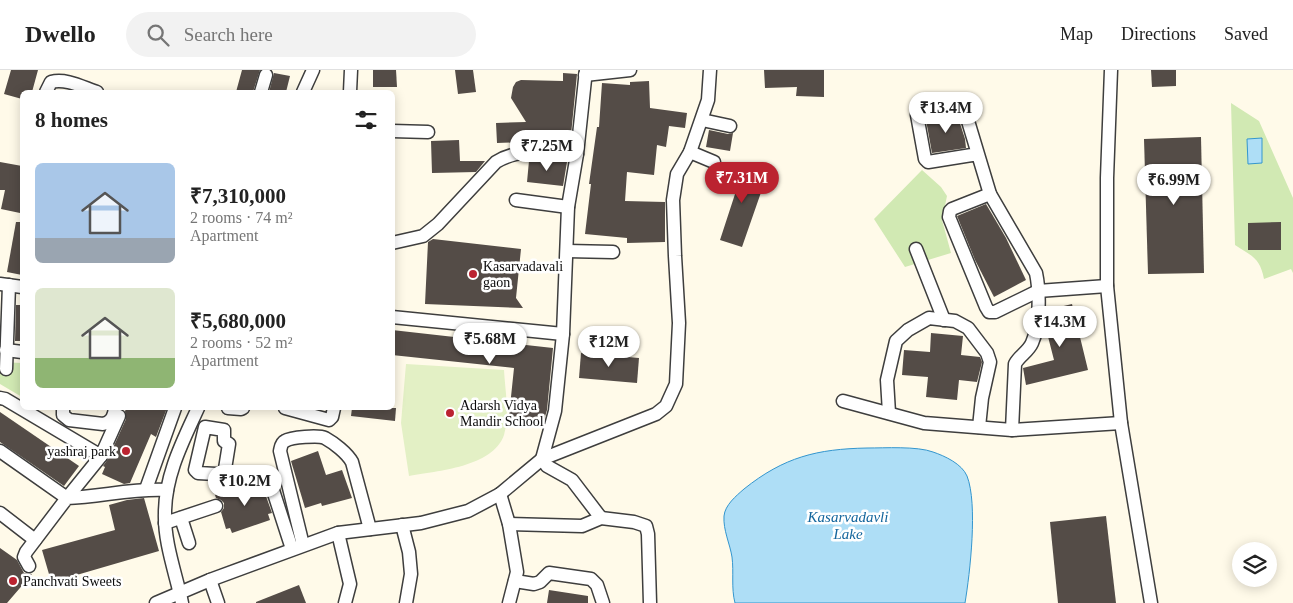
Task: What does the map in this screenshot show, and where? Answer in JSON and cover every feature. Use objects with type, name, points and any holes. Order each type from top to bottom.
[{"type":"street","points":[[303,90],[313,70]]},
{"type":"street","points":[[350,90],[351,70]]},
{"type":"street","points":[[542,459],[555,411],[563,334],[568,207],[577,154],[586,72],[630,70]]},
{"type":"street","points":[[156,603],[181,598],[210,580],[338,533],[421,523],[468,511],[500,494],[542,459],[656,414],[666,406],[676,384],[680,323],[674,256],[673,200],[678,174],[690,152],[708,100],[710,70]]},
{"type":"street","points":[[1111,70],[1107,178],[1107,286],[1121,423],[1151,603]]},
{"type":"street","points":[[262,90],[266,75]]},
{"type":"street","points":[[47,90],[51,82],[57,80],[67,81],[92,90]]},
{"type":"street","points":[[978,154],[928,162],[925,159],[917,115],[957,106],[962,107],[965,111],[978,154],[990,194],[1036,273],[1038,291],[1037,322],[1032,342],[1015,364],[1012,430]]},
{"type":"street","points":[[702,120],[730,126]]},
{"type":"street","points":[[395,131],[428,132]]},
{"type":"street","points":[[395,243],[423,236],[438,224],[496,162],[503,158],[522,152],[577,154]]},
{"type":"street","points":[[690,152],[714,162]]},
{"type":"street","points":[[990,194],[952,209],[949,217],[989,312],[995,312],[1038,291],[1107,286]]},
{"type":"street","points":[[516,200],[568,207]]},
{"type":"street","points":[[916,249],[944,320]]},
{"type":"street","points":[[567,251],[613,252]]},
{"type":"street","points":[[6,369],[4,285],[20,287]]},
{"type":"street","points":[[395,317],[563,334]]},
{"type":"street","points":[[889,413],[887,380],[896,341],[908,330],[929,318],[955,321],[968,328],[987,353],[990,362],[982,398],[979,427]]},
{"type":"street","points":[[6,350],[20,352]]},
{"type":"street","points":[[0,398],[20,408]]},
{"type":"street","points":[[843,401],[924,423],[1012,430],[1121,423]]},
{"type":"street","points":[[24,410],[101,456]]},
{"type":"street","points":[[63,410],[63,415],[69,420],[103,424],[108,423],[112,419],[114,410]]},
{"type":"street","points":[[29,566],[24,557],[67,498],[101,456],[122,410]]},
{"type":"street","points":[[146,489],[174,410]]},
{"type":"street","points":[[181,598],[165,523],[167,490],[175,460],[197,410]]},
{"type":"street","points":[[292,410],[329,420],[333,410]]},
{"type":"street","points":[[297,547],[280,451],[283,441],[289,439],[322,437],[349,456],[370,528]]},
{"type":"street","points":[[0,451],[67,498],[93,497],[111,492],[146,489],[167,490]]},
{"type":"street","points":[[542,459],[547,466],[572,480],[601,518]]},
{"type":"street","points":[[224,474],[267,477],[297,547]]},
{"type":"street","points":[[500,494],[509,524],[518,572],[509,603]]},
{"type":"street","points":[[165,523],[216,506]]},
{"type":"street","points":[[0,513],[35,540]]},
{"type":"street","points":[[181,518],[189,543]]},
{"type":"street","points":[[509,524],[582,526],[601,518],[634,522],[646,526],[648,534],[650,603]]},
{"type":"street","points":[[402,525],[409,552],[411,574],[406,603]]},
{"type":"street","points":[[338,533],[350,584],[345,603]]},
{"type":"street","points":[[515,581],[534,584],[540,582],[549,573],[591,579],[597,585],[603,603]]},
{"type":"street","points":[[210,580],[218,603]]},
{"type":"green space","points":[[1231,103],[1259,121],[1293,198],[1293,273],[1291,269],[1264,279],[1258,262],[1235,245]]},
{"type":"green space","points":[[922,170],[941,187],[947,196],[942,220],[951,253],[905,267],[874,219]]},
{"type":"green space","points":[[0,362],[20,363],[20,396],[0,384]]},
{"type":"green space","points":[[406,364],[504,370],[507,419],[504,435],[498,446],[476,461],[463,466],[409,476],[401,423]]},
{"type":"water","points":[[1262,138],[1262,163],[1248,164],[1247,139]]},
{"type":"water","name":"Kasarvadavli Lake","points":[[867,448],[926,450],[948,458],[965,472],[970,488],[973,521],[971,557],[965,603],[735,603],[732,557],[724,521],[726,508],[731,501],[759,478],[787,462],[832,450]]},
{"type":"building","points":[[11,70],[38,70],[33,90],[20,90],[20,98],[4,94]]},
{"type":"building","points":[[242,70],[260,70],[254,90],[237,90]]},
{"type":"building","points":[[373,70],[396,70],[397,87],[373,87]]},
{"type":"building","points":[[455,70],[473,70],[476,92],[458,94]]},
{"type":"building","points":[[764,70],[824,70],[824,97],[796,96],[797,87],[765,88]]},
{"type":"building","points":[[1151,70],[1176,70],[1176,86],[1152,87]]},
{"type":"building","points":[[274,73],[290,76],[286,90],[270,90]]},
{"type":"building","points":[[563,73],[577,74],[570,145],[531,144],[531,142],[497,143],[496,123],[526,122],[511,98],[516,82],[521,80],[563,81]]},
{"type":"building","points":[[649,81],[650,108],[687,113],[685,128],[669,126],[666,147],[657,145],[654,175],[627,172],[625,201],[665,202],[665,242],[627,243],[627,238],[585,234],[591,184],[589,184],[597,127],[599,127],[602,83],[630,85],[630,82]]},
{"type":"building","points":[[957,114],[966,148],[932,153],[926,120]]},
{"type":"building","points":[[709,130],[728,134],[733,133],[730,151],[706,147]]},
{"type":"building","points":[[1201,137],[1204,273],[1148,274],[1144,139]]},
{"type":"building","points":[[459,140],[460,161],[485,161],[476,172],[432,173],[431,141]]},
{"type":"building","points":[[529,161],[567,162],[563,186],[527,182]]},
{"type":"building","points":[[0,162],[20,166],[20,213],[1,209],[5,190],[0,190]]},
{"type":"building","points":[[735,165],[767,175],[742,247],[720,240],[736,191],[727,188]]},
{"type":"building","points":[[986,204],[1006,238],[1026,280],[994,297],[975,260],[957,216]]},
{"type":"building","points":[[16,222],[20,222],[20,275],[7,272]]},
{"type":"building","points":[[1281,222],[1281,250],[1248,250],[1248,223]]},
{"type":"building","name":"Kasarvadavali gaon","points":[[433,239],[521,249],[516,298],[523,308],[425,304],[428,242]]},
{"type":"building","points":[[1072,304],[1088,370],[1026,385],[1023,368],[1054,360],[1045,325],[1047,310]]},
{"type":"building","points":[[16,305],[20,305],[20,341],[15,341]]},
{"type":"building","points":[[395,330],[553,348],[547,410],[544,420],[509,416],[514,368],[395,355]]},
{"type":"building","points":[[931,333],[963,336],[961,355],[980,357],[982,362],[977,382],[959,380],[957,400],[926,397],[928,377],[902,375],[904,350],[930,352]]},
{"type":"building","points":[[581,353],[639,358],[637,383],[579,378]]},
{"type":"building","points":[[396,408],[395,421],[351,416],[352,410],[395,410]]},
{"type":"building","name":"yashraj park","points":[[166,410],[156,437],[151,434],[130,483],[124,484],[102,474],[105,467],[103,466],[126,419],[125,411]]},
{"type":"building","points":[[0,412],[79,466],[64,486],[0,442]]},
{"type":"building","points":[[318,451],[326,475],[342,470],[352,498],[322,506],[321,503],[305,508],[291,461]]},
{"type":"building","points":[[248,484],[262,485],[272,513],[268,514],[270,520],[232,533],[230,528],[226,529],[221,512],[224,508],[224,503],[216,498],[215,495]]},
{"type":"building","points":[[144,498],[159,551],[51,581],[42,550],[115,530],[109,505]]},
{"type":"building","points":[[1106,516],[1116,603],[1058,603],[1050,522]]},
{"type":"building","name":"Panchvati Sweets","points":[[0,548],[17,560],[24,573],[32,574],[7,603],[0,603]]},
{"type":"building","points":[[299,585],[306,603],[256,603],[256,602]]},
{"type":"building","points":[[549,590],[588,596],[588,603],[547,603]]},
{"type":"place","name":"Kasarvadavali gaon","points":[[473,274]]},
{"type":"place","name":"Adarsh Vidya Mandir School","points":[[450,413]]},
{"type":"place","name":"yashraj park","points":[[126,451]]},
{"type":"place","name":"Panchvati Sweets","points":[[13,581]]}]
